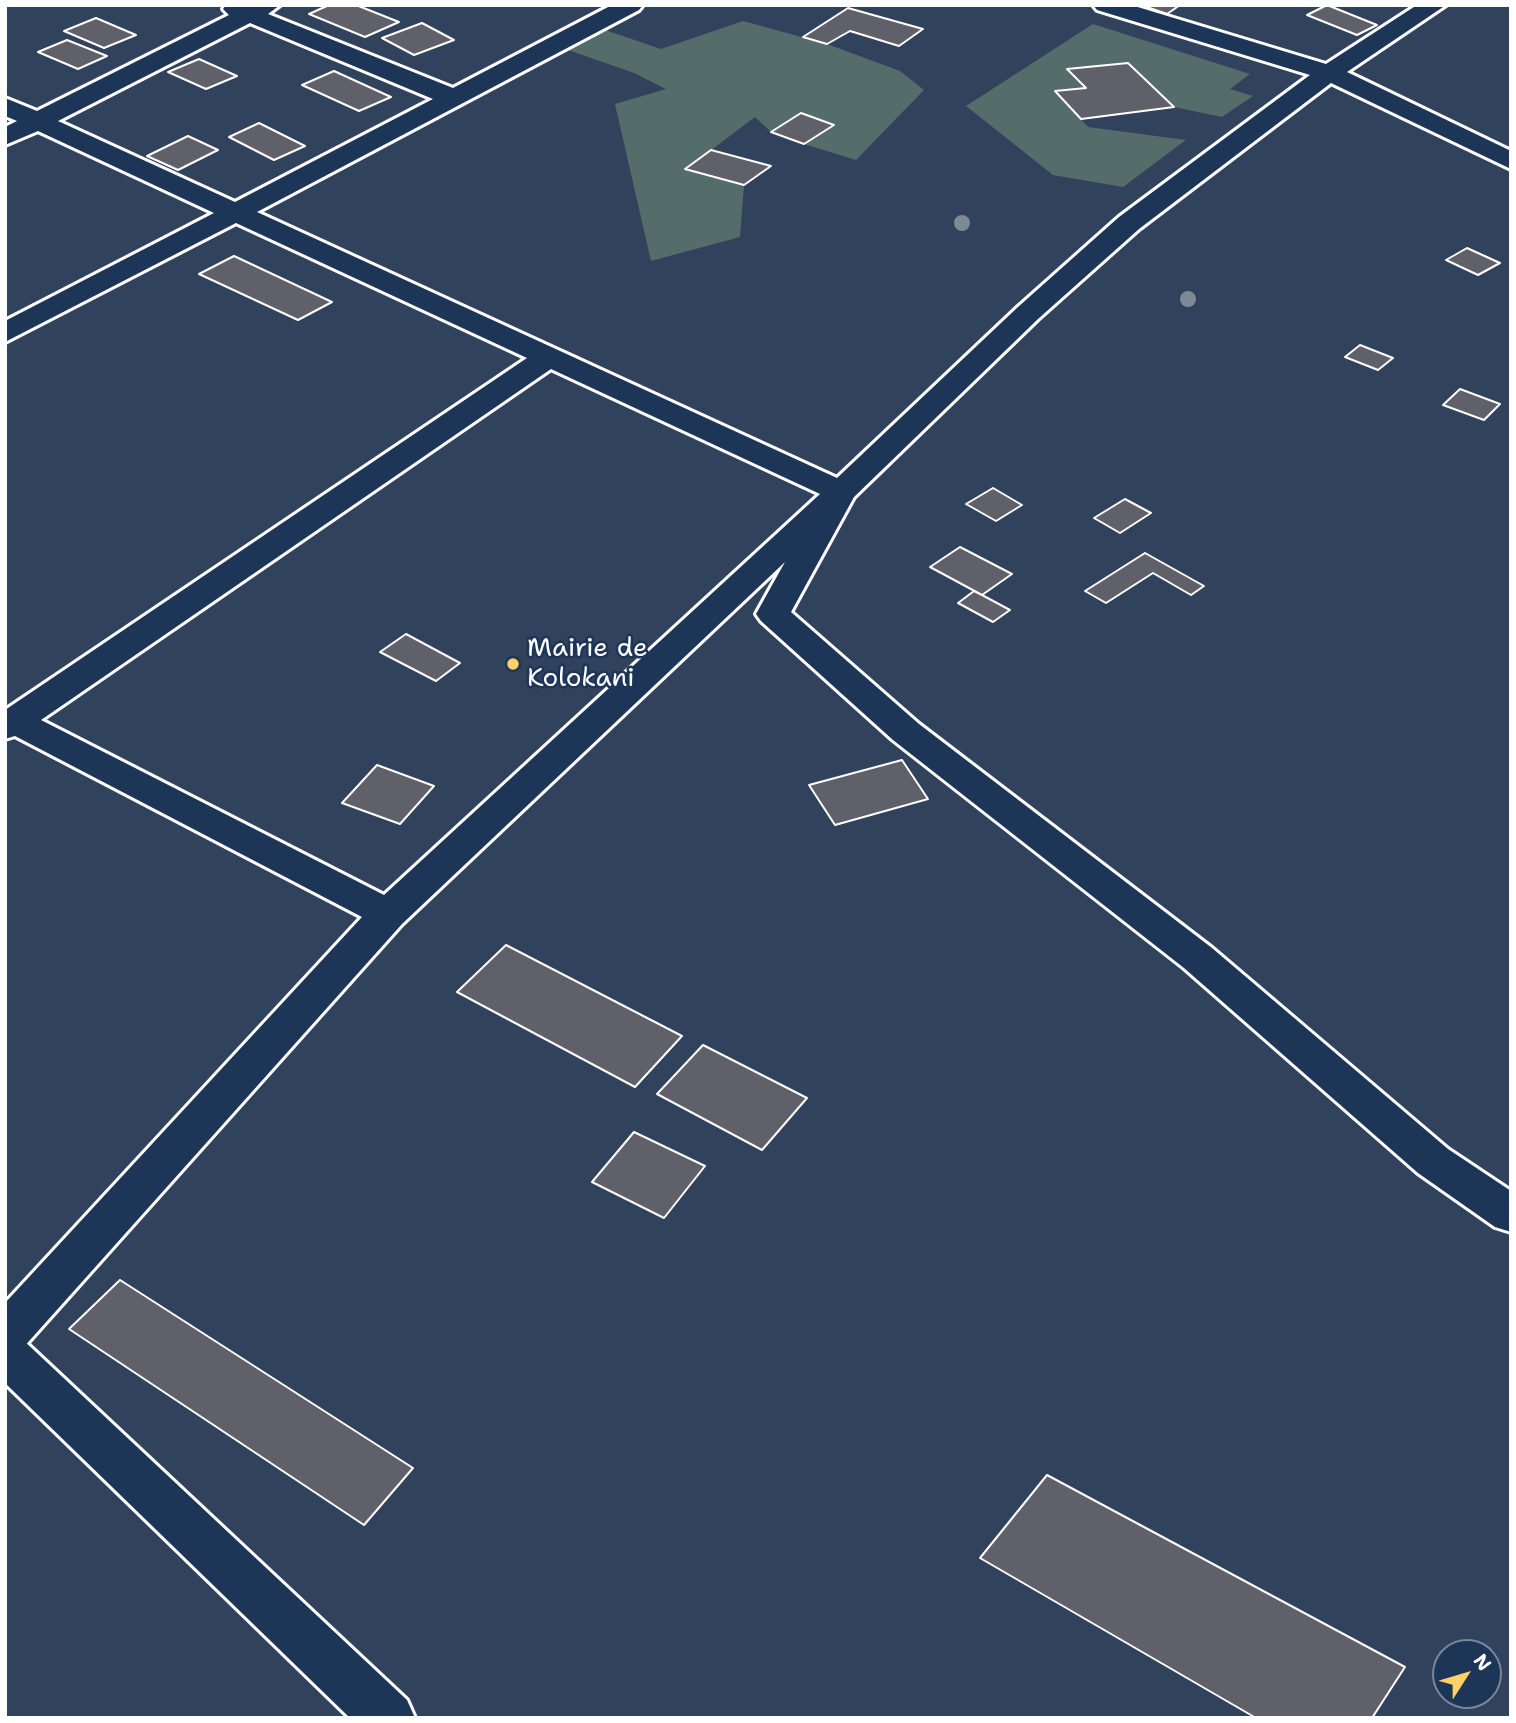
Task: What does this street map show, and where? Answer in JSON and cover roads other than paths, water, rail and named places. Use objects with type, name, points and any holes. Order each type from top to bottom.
[{"type":"street","points":[[225,5],[259,10],[454,98]]},
{"type":"street","points":[[5,332],[631,5]]},
{"type":"street","points":[[1105,5],[1329,73],[1511,161]]},
{"type":"street","points":[[5,1335],[388,914],[841,492],[1028,313],[1129,223],[1329,73],[1434,5]]},
{"type":"street","points":[[5,137],[259,10]]},
{"type":"street","points":[[5,106],[841,492]]},
{"type":"street","points":[[388,914],[10,724],[550,357]]},
{"type":"street","points":[[841,492],[773,614],[906,732],[1198,958],[1433,1161],[1511,1214]]},
{"type":"street","points":[[5,1353],[388,1718]]},
{"type":"place","name":"Mairie de Kolokani","points":[[513,664]]}]
